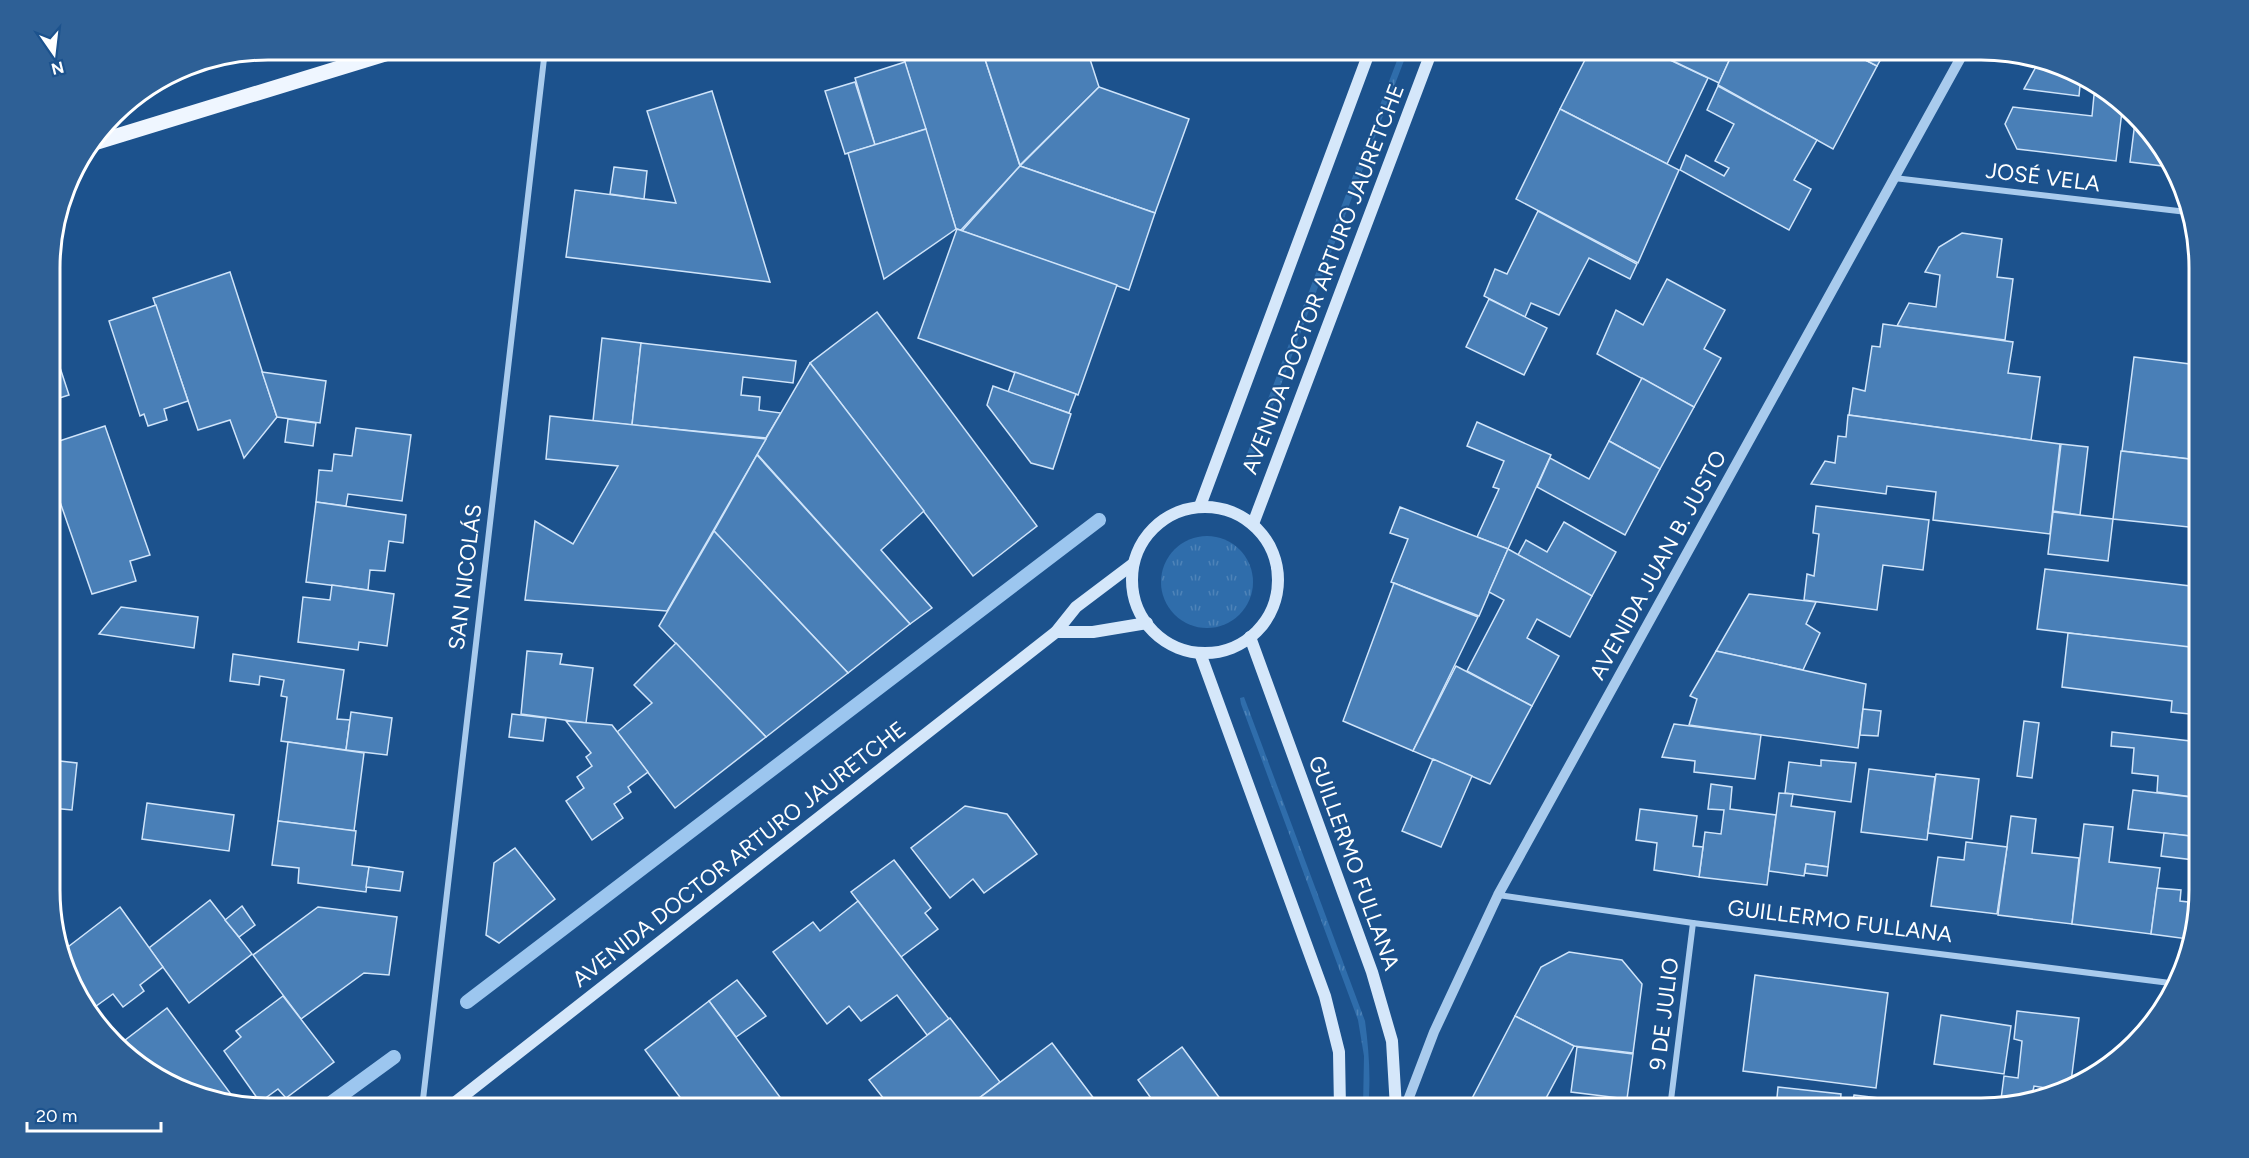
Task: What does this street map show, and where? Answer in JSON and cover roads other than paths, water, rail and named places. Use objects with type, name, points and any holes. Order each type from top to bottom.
[{"type":"main road","points":[[105,140],[360,60]]},
{"type":"main road","name":"AVENIDA DOCTOR ARTURO JAURETCHE","points":[[1200,506],[1366,60]]},
{"type":"main road","name":"AVENIDA DOCTOR ARTURO JAURETCHE","points":[[1253,524],[1428,60]]},
{"type":"main road","name":"AVENIDA DOCTOR ARTURO JAURETCHE","points":[[1200,506],[1228,510],[1253,524],[1270,543],[1278,568],[1278,594],[1268,618],[1250,637],[1226,650],[1200,653],[1176,647],[1154,633],[1140,613],[1132,590],[1133,564],[1142,542],[1157,524],[1177,512],[1200,506]]},
{"type":"main road","name":"AVENIDA DOCTOR ARTURO JAURETCHE","points":[[461,1098],[1056,632],[1076,607],[1133,564]]},
{"type":"main road","points":[[1056,632],[1094,632],[1147,623]]},
{"type":"main road","name":"GUILLERMO FULLANA","points":[[1250,637],[1372,972],[1392,1041],[1395,1098]]},
{"type":"main road","points":[[1200,653],[1325,996],[1339,1052],[1340,1098]]},
{"type":"street","name":"SAN NICOLÁS","points":[[423,1098],[544,60]]},
{"type":"street","name":"AVENIDA JUAN B. JUSTO","points":[[1409,1098],[1434,1032],[1498,895],[1959,60]]},
{"type":"street","name":"JOSÉ VELA","points":[[1894,178],[2181,211]]},
{"type":"street","name":"GUILLERMO FULLANA","points":[[1498,895],[1693,923],[2168,983]]},
{"type":"street","name":"9 DE JULIO","points":[[1671,1098],[1693,923]]},
{"type":"waterway","points":[[467,1002],[1099,520]]},
{"type":"waterway","points":[[338,1098],[394,1057]]}]
